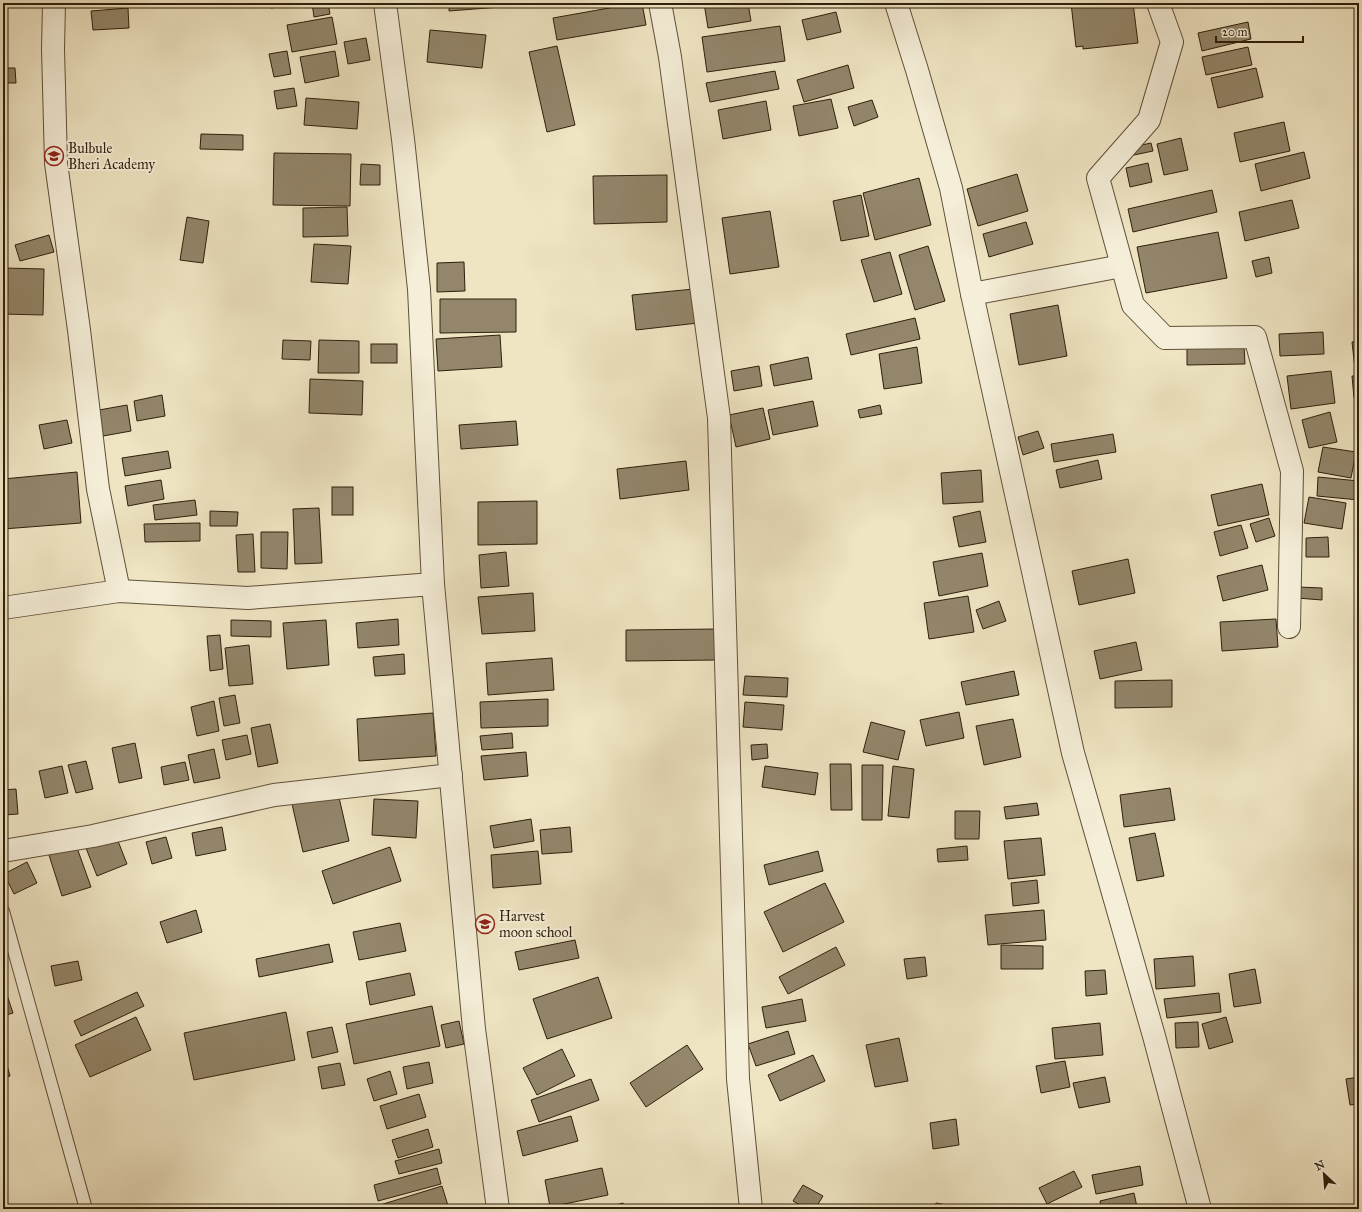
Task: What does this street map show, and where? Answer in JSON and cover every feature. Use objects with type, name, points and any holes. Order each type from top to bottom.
[{"type":"street","points":[[54,3],[53,49],[56,163],[80,338],[98,489],[119,592]]},
{"type":"street","points":[[385,3],[403,139],[419,288],[433,584],[474,1029],[498,1209]]},
{"type":"street","points":[[660,3],[670,57],[720,418],[738,1079],[751,1209]]},
{"type":"street","points":[[896,3],[952,188],[972,294],[1073,753],[1154,1036],[1200,1209]]},
{"type":"street","points":[[1158,3],[1172,42],[1149,120],[1098,178],[1133,305],[1165,338],[1255,337],[1292,471],[1289,627]]},
{"type":"street","points":[[972,294],[1122,266]]},
{"type":"street","points":[[3,608],[119,592],[248,598],[433,584]]},
{"type":"street","points":[[3,851],[93,836],[274,795],[451,775]]},
{"type":"lane","points":[[3,911],[86,1209]]},
{"type":"building","points":[[270,3],[296,3],[296,4],[271,8]]},
{"type":"building","points":[[312,3],[328,3],[330,14],[314,17]]},
{"type":"building","points":[[449,3],[500,3],[500,7],[449,11]]},
{"type":"building","points":[[642,3],[646,25],[557,40],[553,18]]},
{"type":"building","points":[[704,3],[748,3],[751,21],[708,28]]},
{"type":"building","points":[[1071,3],[1133,3],[1138,43],[1083,49],[1083,46],[1076,47]]},
{"type":"building","points":[[128,8],[129,28],[93,30],[91,11]]},
{"type":"building","points":[[836,12],[841,32],[807,40],[802,20]]},
{"type":"building","points":[[332,17],[337,44],[292,52],[287,25]]},
{"type":"building","points":[[1248,22],[1251,39],[1202,51],[1198,33]]},
{"type":"building","points":[[780,26],[785,61],[707,72],[702,37]]},
{"type":"building","points":[[430,30],[486,35],[482,68],[427,62]]},
{"type":"building","points":[[366,38],[370,60],[348,64],[344,42]]},
{"type":"building","points":[[557,46],[575,125],[547,132],[529,52]]},
{"type":"building","points":[[1248,47],[1252,65],[1206,75],[1202,57]]},
{"type":"building","points":[[287,51],[291,74],[274,77],[269,54]]},
{"type":"building","points":[[335,51],[339,76],[305,83],[300,57]]},
{"type":"building","points":[[848,65],[854,88],[804,102],[797,80]]},
{"type":"building","points":[[3,68],[15,68],[16,83],[3,83]]},
{"type":"building","points":[[1256,68],[1263,97],[1218,108],[1211,78]]},
{"type":"building","points":[[775,71],[779,89],[710,102],[706,83]]},
{"type":"building","points":[[294,88],[297,106],[277,109],[274,91]]},
{"type":"building","points":[[306,98],[359,102],[357,129],[304,125]]},
{"type":"building","points":[[831,99],[838,128],[799,136],[793,106]]},
{"type":"building","points":[[872,100],[878,117],[854,126],[848,107]]},
{"type":"building","points":[[766,101],[771,130],[723,139],[718,110]]},
{"type":"building","points":[[1284,122],[1290,151],[1240,162],[1234,133]]},
{"type":"building","points":[[201,134],[243,135],[243,150],[200,149]]},
{"type":"building","points":[[1181,138],[1188,170],[1164,175],[1157,144]]},
{"type":"building","points":[[1151,143],[1153,151],[1134,155],[1132,147]]},
{"type":"building","points":[[1304,152],[1310,178],[1261,191],[1255,164]]},
{"type":"building","points":[[274,153],[351,154],[350,206],[273,205]]},
{"type":"building","points":[[1148,163],[1152,182],[1130,187],[1126,168]]},
{"type":"building","points":[[361,164],[380,165],[380,185],[360,185]]},
{"type":"building","points":[[1017,174],[1028,211],[978,226],[967,189]]},
{"type":"building","points":[[667,175],[667,222],[594,224],[593,176]]},
{"type":"building","points":[[919,178],[931,225],[875,240],[863,193]]},
{"type":"building","points":[[1212,190],[1217,212],[1133,232],[1128,209]]},
{"type":"building","points":[[861,195],[869,236],[841,241],[833,201]]},
{"type":"building","points":[[1292,200],[1299,228],[1245,241],[1239,212]]},
{"type":"building","points":[[347,207],[348,236],[303,237],[303,208]]},
{"type":"building","points":[[770,211],[779,267],[730,274],[722,218]]},
{"type":"building","points":[[187,217],[209,221],[203,263],[180,260]]},
{"type":"building","points":[[1026,222],[1033,244],[989,257],[983,234]]},
{"type":"building","points":[[1218,232],[1227,278],[1146,293],[1137,247]]},
{"type":"building","points":[[49,235],[54,252],[20,261],[15,245]]},
{"type":"building","points":[[314,244],[351,246],[348,284],[311,282]]},
{"type":"building","points":[[928,246],[945,301],[915,310],[899,255]]},
{"type":"building","points":[[890,252],[902,294],[874,302],[861,260]]},
{"type":"building","points":[[1269,257],[1272,273],[1256,277],[1252,261]]},
{"type":"building","points":[[464,262],[465,291],[437,292],[437,263]]},
{"type":"building","points":[[3,268],[44,269],[43,315],[3,314]]},
{"type":"building","points":[[694,289],[698,323],[636,330],[632,295]]},
{"type":"building","points":[[440,299],[516,299],[516,332],[440,333]]},
{"type":"building","points":[[1058,305],[1067,356],[1019,365],[1010,314]]},
{"type":"building","points":[[915,318],[920,339],[851,355],[846,334]]},
{"type":"building","points":[[1323,332],[1324,354],[1280,356],[1279,334]]},
{"type":"building","points":[[500,335],[502,367],[438,371],[436,339]]},
{"type":"building","points":[[283,340],[311,341],[310,360],[282,359]]},
{"type":"building","points":[[319,340],[359,341],[359,373],[318,373]]},
{"type":"building","points":[[1359,341],[1359,369],[1355,369],[1352,342]]},
{"type":"building","points":[[371,344],[397,344],[397,363],[371,363]]},
{"type":"building","points":[[1244,346],[1245,364],[1187,365],[1187,347]]},
{"type":"building","points":[[917,347],[922,383],[884,389],[879,354]]},
{"type":"building","points":[[808,357],[812,379],[774,386],[770,365]]},
{"type":"building","points":[[759,366],[762,386],[734,391],[731,371]]},
{"type":"building","points":[[1331,371],[1335,403],[1291,409],[1287,376]]},
{"type":"building","points":[[1352,376],[1359,376],[1359,398],[1354,398]]},
{"type":"building","points":[[310,379],[363,381],[362,415],[309,413]]},
{"type":"building","points":[[162,395],[165,416],[137,421],[134,401]]},
{"type":"building","points":[[813,401],[818,426],[773,435],[768,410]]},
{"type":"building","points":[[127,405],[131,431],[103,436],[99,410]]},
{"type":"building","points":[[880,405],[882,414],[860,418],[858,410]]},
{"type":"building","points":[[763,408],[770,439],[736,447],[729,415]]},
{"type":"building","points":[[1330,412],[1337,442],[1309,448],[1302,420]]},
{"type":"building","points":[[67,420],[72,443],[44,449],[39,425]]},
{"type":"building","points":[[516,421],[518,445],[461,449],[459,425]]},
{"type":"building","points":[[1038,431],[1044,448],[1023,455],[1018,437]]},
{"type":"building","points":[[1113,434],[1116,452],[1054,462],[1051,444]]},
{"type":"building","points":[[1323,447],[1356,452],[1351,478],[1318,472]]},
{"type":"building","points":[[168,451],[171,468],[125,476],[122,458]]},
{"type":"building","points":[[1098,460],[1102,479],[1060,488],[1056,470]]},
{"type":"building","points":[[686,461],[689,490],[620,499],[617,469]]},
{"type":"building","points":[[981,470],[983,502],[943,504],[941,473]]},
{"type":"building","points":[[77,472],[81,523],[3,529],[3,479]]},
{"type":"building","points":[[1318,477],[1359,481],[1359,500],[1317,496]]},
{"type":"building","points":[[161,480],[164,499],[128,506],[125,486]]},
{"type":"building","points":[[1262,484],[1269,515],[1218,526],[1211,495]]},
{"type":"building","points":[[332,487],[353,487],[353,515],[332,515]]},
{"type":"building","points":[[1309,497],[1346,503],[1342,529],[1304,523]]},
{"type":"building","points":[[195,500],[197,515],[155,520],[153,505]]},
{"type":"building","points":[[537,501],[537,544],[478,545],[478,502]]},
{"type":"building","points":[[319,508],[322,563],[295,564],[293,509]]},
{"type":"building","points":[[210,511],[238,512],[237,526],[210,526]]},
{"type":"building","points":[[980,511],[986,542],[959,547],[953,517]]},
{"type":"building","points":[[1269,518],[1275,536],[1256,542],[1250,524]]},
{"type":"building","points":[[200,523],[200,541],[145,542],[144,524]]},
{"type":"building","points":[[1241,525],[1248,548],[1220,556],[1214,532]]},
{"type":"building","points":[[261,532],[288,532],[287,569],[261,568]]},
{"type":"building","points":[[253,534],[255,572],[238,572],[236,535]]},
{"type":"building","points":[[1328,537],[1329,557],[1306,557],[1306,538]]},
{"type":"building","points":[[506,552],[509,586],[481,588],[479,555]]},
{"type":"building","points":[[982,553],[988,586],[939,596],[933,562]]},
{"type":"building","points":[[1128,559],[1135,593],[1079,605],[1072,571]]},
{"type":"building","points":[[1262,565],[1268,590],[1223,601],[1217,576]]},
{"type":"building","points":[[1298,587],[1322,588],[1322,600],[1297,598]]},
{"type":"building","points":[[533,593],[535,631],[482,634],[478,597]]},
{"type":"building","points":[[968,596],[974,632],[929,639],[924,603]]},
{"type":"building","points":[[999,601],[1006,621],[983,629],[976,610]]},
{"type":"building","points":[[398,619],[399,645],[358,648],[356,623]]},
{"type":"building","points":[[1276,619],[1278,647],[1222,651],[1220,622]]},
{"type":"building","points":[[231,620],[271,621],[271,637],[231,636]]},
{"type":"building","points":[[326,620],[329,665],[287,669],[283,623]]},
{"type":"building","points":[[717,629],[717,660],[626,661],[626,630]]},
{"type":"building","points":[[220,635],[223,669],[210,671],[207,636]]},
{"type":"building","points":[[1136,642],[1142,670],[1100,679],[1094,651]]},
{"type":"building","points":[[249,645],[253,684],[229,686],[225,648]]},
{"type":"building","points":[[404,654],[405,674],[375,676],[373,657]]},
{"type":"building","points":[[552,658],[554,690],[488,695],[486,663]]},
{"type":"building","points":[[1014,671],[1019,695],[966,705],[961,682]]},
{"type":"building","points":[[745,676],[788,678],[787,697],[743,695]]},
{"type":"building","points":[[1172,680],[1172,707],[1115,708],[1115,681]]},
{"type":"building","points":[[235,695],[240,723],[224,726],[219,698]]},
{"type":"building","points":[[548,699],[548,726],[481,728],[480,702]]},
{"type":"building","points":[[214,701],[219,731],[197,736],[191,707]]},
{"type":"building","points":[[745,702],[784,705],[782,730],[743,727]]},
{"type":"building","points":[[959,712],[964,738],[926,746],[920,720]]},
{"type":"building","points":[[433,713],[436,756],[359,761],[357,719]]},
{"type":"building","points":[[1013,719],[1021,757],[984,765],[976,726]]},
{"type":"building","points":[[871,722],[905,731],[898,760],[863,752]]},
{"type":"building","points":[[270,724],[278,763],[258,767],[251,728]]},
{"type":"building","points":[[512,733],[513,748],[482,750],[480,736]]},
{"type":"building","points":[[247,735],[251,754],[226,760],[222,740]]},
{"type":"building","points":[[135,743],[142,778],[119,783],[112,748]]},
{"type":"building","points":[[767,744],[768,758],[752,760],[751,745]]},
{"type":"building","points":[[214,749],[220,778],[194,783],[188,755]]},
{"type":"building","points":[[526,752],[528,776],[484,780],[481,756]]},
{"type":"building","points":[[86,761],[93,789],[76,793],[68,765]]},
{"type":"building","points":[[185,762],[189,780],[164,785],[161,767]]},
{"type":"building","points":[[830,764],[851,764],[852,810],[831,810]]},
{"type":"building","points":[[862,765],[883,765],[882,820],[862,820]]},
{"type":"building","points":[[62,766],[68,793],[45,798],[39,771]]},
{"type":"building","points":[[765,766],[818,773],[815,795],[762,787]]},
{"type":"building","points":[[893,766],[914,769],[909,818],[888,816]]},
{"type":"building","points":[[1170,788],[1175,820],[1124,827],[1120,795]]},
{"type":"building","points":[[16,789],[18,814],[3,815],[3,790]]},
{"type":"building","points":[[338,793],[349,841],[303,852],[292,804]]},
{"type":"building","points":[[374,799],[418,801],[416,838],[372,835]]},
{"type":"building","points":[[1037,803],[1039,815],[1006,819],[1004,807]]},
{"type":"building","points":[[955,811],[980,811],[979,839],[955,839]]},
{"type":"building","points":[[531,819],[534,841],[494,848],[490,826]]},
{"type":"building","points":[[222,827],[226,850],[196,856],[192,833]]},
{"type":"building","points":[[570,827],[572,852],[542,854],[540,830]]},
{"type":"building","points":[[1155,833],[1164,876],[1137,881],[1129,838]]},
{"type":"building","points":[[116,836],[127,864],[97,876],[86,848]]},
{"type":"building","points":[[166,837],[172,858],[152,864],[146,842]]},
{"type":"building","points":[[1041,838],[1045,875],[1008,879],[1004,841]]},
{"type":"building","points":[[76,845],[91,887],[62,896],[49,855]]},
{"type":"building","points":[[967,846],[968,860],[938,862],[937,849]]},
{"type":"building","points":[[390,847],[401,881],[333,904],[322,871]]},
{"type":"building","points":[[538,851],[541,884],[493,888],[491,855]]},
{"type":"building","points":[[818,851],[823,871],[769,885],[764,865]]},
{"type":"building","points":[[27,862],[37,883],[14,894],[4,874]]},
{"type":"building","points":[[1037,880],[1039,903],[1013,906],[1011,883]]},
{"type":"building","points":[[825,883],[844,922],[783,952],[764,912]]},
{"type":"building","points":[[196,910],[202,932],[167,943],[160,922]]},
{"type":"building","points":[[1044,910],[1046,940],[988,945],[985,915]]},
{"type":"building","points":[[400,923],[406,951],[359,960],[353,932]]},
{"type":"building","points":[[575,940],[579,958],[519,970],[515,952]]},
{"type":"building","points":[[329,944],[333,962],[259,977],[256,959]]},
{"type":"building","points":[[1001,945],[1043,946],[1043,969],[1001,969]]},
{"type":"building","points":[[836,947],[845,965],[788,994],[779,977]]},
{"type":"building","points":[[1193,956],[1195,986],[1156,989],[1154,959]]},
{"type":"building","points":[[925,957],[927,976],[907,979],[904,959]]},
{"type":"building","points":[[78,961],[82,980],[55,986],[51,966]]},
{"type":"building","points":[[1255,969],[1261,1003],[1234,1007],[1229,974]]},
{"type":"building","points":[[1105,970],[1107,994],[1086,996],[1085,971]]},
{"type":"building","points":[[410,973],[415,995],[370,1005],[366,982]]},
{"type":"building","points":[[598,977],[612,1018],[547,1039],[533,999]]},
{"type":"building","points":[[6,992],[13,1013],[3,1016],[3,993]]},
{"type":"building","points":[[137,992],[144,1006],[81,1036],[74,1021]]},
{"type":"building","points":[[1219,993],[1221,1012],[1167,1018],[1164,999]]},
{"type":"building","points":[[802,999],[806,1021],[766,1028],[762,1007]]},
{"type":"building","points":[[432,1006],[440,1046],[354,1064],[346,1024]]},
{"type":"building","points":[[286,1012],[295,1060],[194,1080],[184,1033]]},
{"type":"building","points":[[136,1017],[151,1050],[90,1077],[75,1045]]},
{"type":"building","points":[[1226,1017],[1233,1042],[1209,1049],[1202,1024]]},
{"type":"building","points":[[459,1021],[464,1044],[446,1048],[441,1025]]},
{"type":"building","points":[[1198,1022],[1199,1047],[1176,1048],[1175,1023]]},
{"type":"building","points":[[1100,1023],[1103,1055],[1055,1059],[1052,1028]]},
{"type":"building","points":[[332,1027],[338,1052],[312,1058],[307,1032]]},
{"type":"building","points":[[788,1031],[795,1054],[756,1066],[748,1044]]},
{"type":"building","points":[[899,1038],[908,1081],[875,1087],[866,1045]]},
{"type":"building","points":[[687,1045],[703,1069],[646,1107],[630,1083]]},
{"type":"building","points":[[562,1049],[575,1076],[537,1095],[523,1068]]},
{"type":"building","points":[[3,1051],[10,1076],[3,1078]]},
{"type":"building","points":[[813,1055],[825,1081],[780,1101],[768,1075]]},
{"type":"building","points":[[1065,1061],[1070,1087],[1041,1093],[1036,1066]]},
{"type":"building","points":[[429,1062],[433,1083],[407,1089],[403,1067]]},
{"type":"building","points":[[340,1063],[345,1085],[322,1089],[318,1067]]},
{"type":"building","points":[[390,1071],[397,1094],[374,1101],[367,1079]]},
{"type":"building","points":[[1105,1077],[1110,1102],[1079,1108],[1073,1083]]},
{"type":"building","points":[[1359,1077],[1359,1104],[1350,1105],[1346,1079]]},
{"type":"building","points":[[591,1079],[599,1100],[539,1122],[531,1100]]},
{"type":"building","points":[[419,1094],[426,1117],[387,1129],[380,1106]]},
{"type":"building","points":[[571,1116],[578,1141],[523,1156],[517,1131]]},
{"type":"building","points":[[956,1119],[959,1145],[933,1149],[930,1123]]},
{"type":"building","points":[[428,1129],[433,1147],[398,1158],[392,1140]]},
{"type":"building","points":[[439,1149],[442,1163],[399,1174],[395,1161]]},
{"type":"building","points":[[1140,1166],[1143,1185],[1096,1194],[1092,1175]]},
{"type":"building","points":[[437,1168],[441,1184],[378,1201],[374,1185]]},
{"type":"building","points":[[602,1168],[608,1195],[550,1207],[545,1180]]},
{"type":"building","points":[[1074,1171],[1082,1187],[1047,1204],[1039,1188]]},
{"type":"building","points":[[803,1185],[823,1196],[815,1209],[807,1209],[793,1201]]},
{"type":"building","points":[[442,1186],[449,1209],[367,1209]]},
{"type":"building","points":[[1134,1193],[1137,1207],[1129,1209],[1101,1209],[1100,1201]]},
{"type":"building","points":[[623,1203],[625,1209],[610,1209],[609,1207]]},
{"type":"building","points":[[936,1203],[967,1209],[934,1209]]},
{"type":"place","name":"Bulbule Bheri Academy","points":[[54,156]]},
{"type":"place","name":"Harvest moon school","points":[[485,924]]}]
